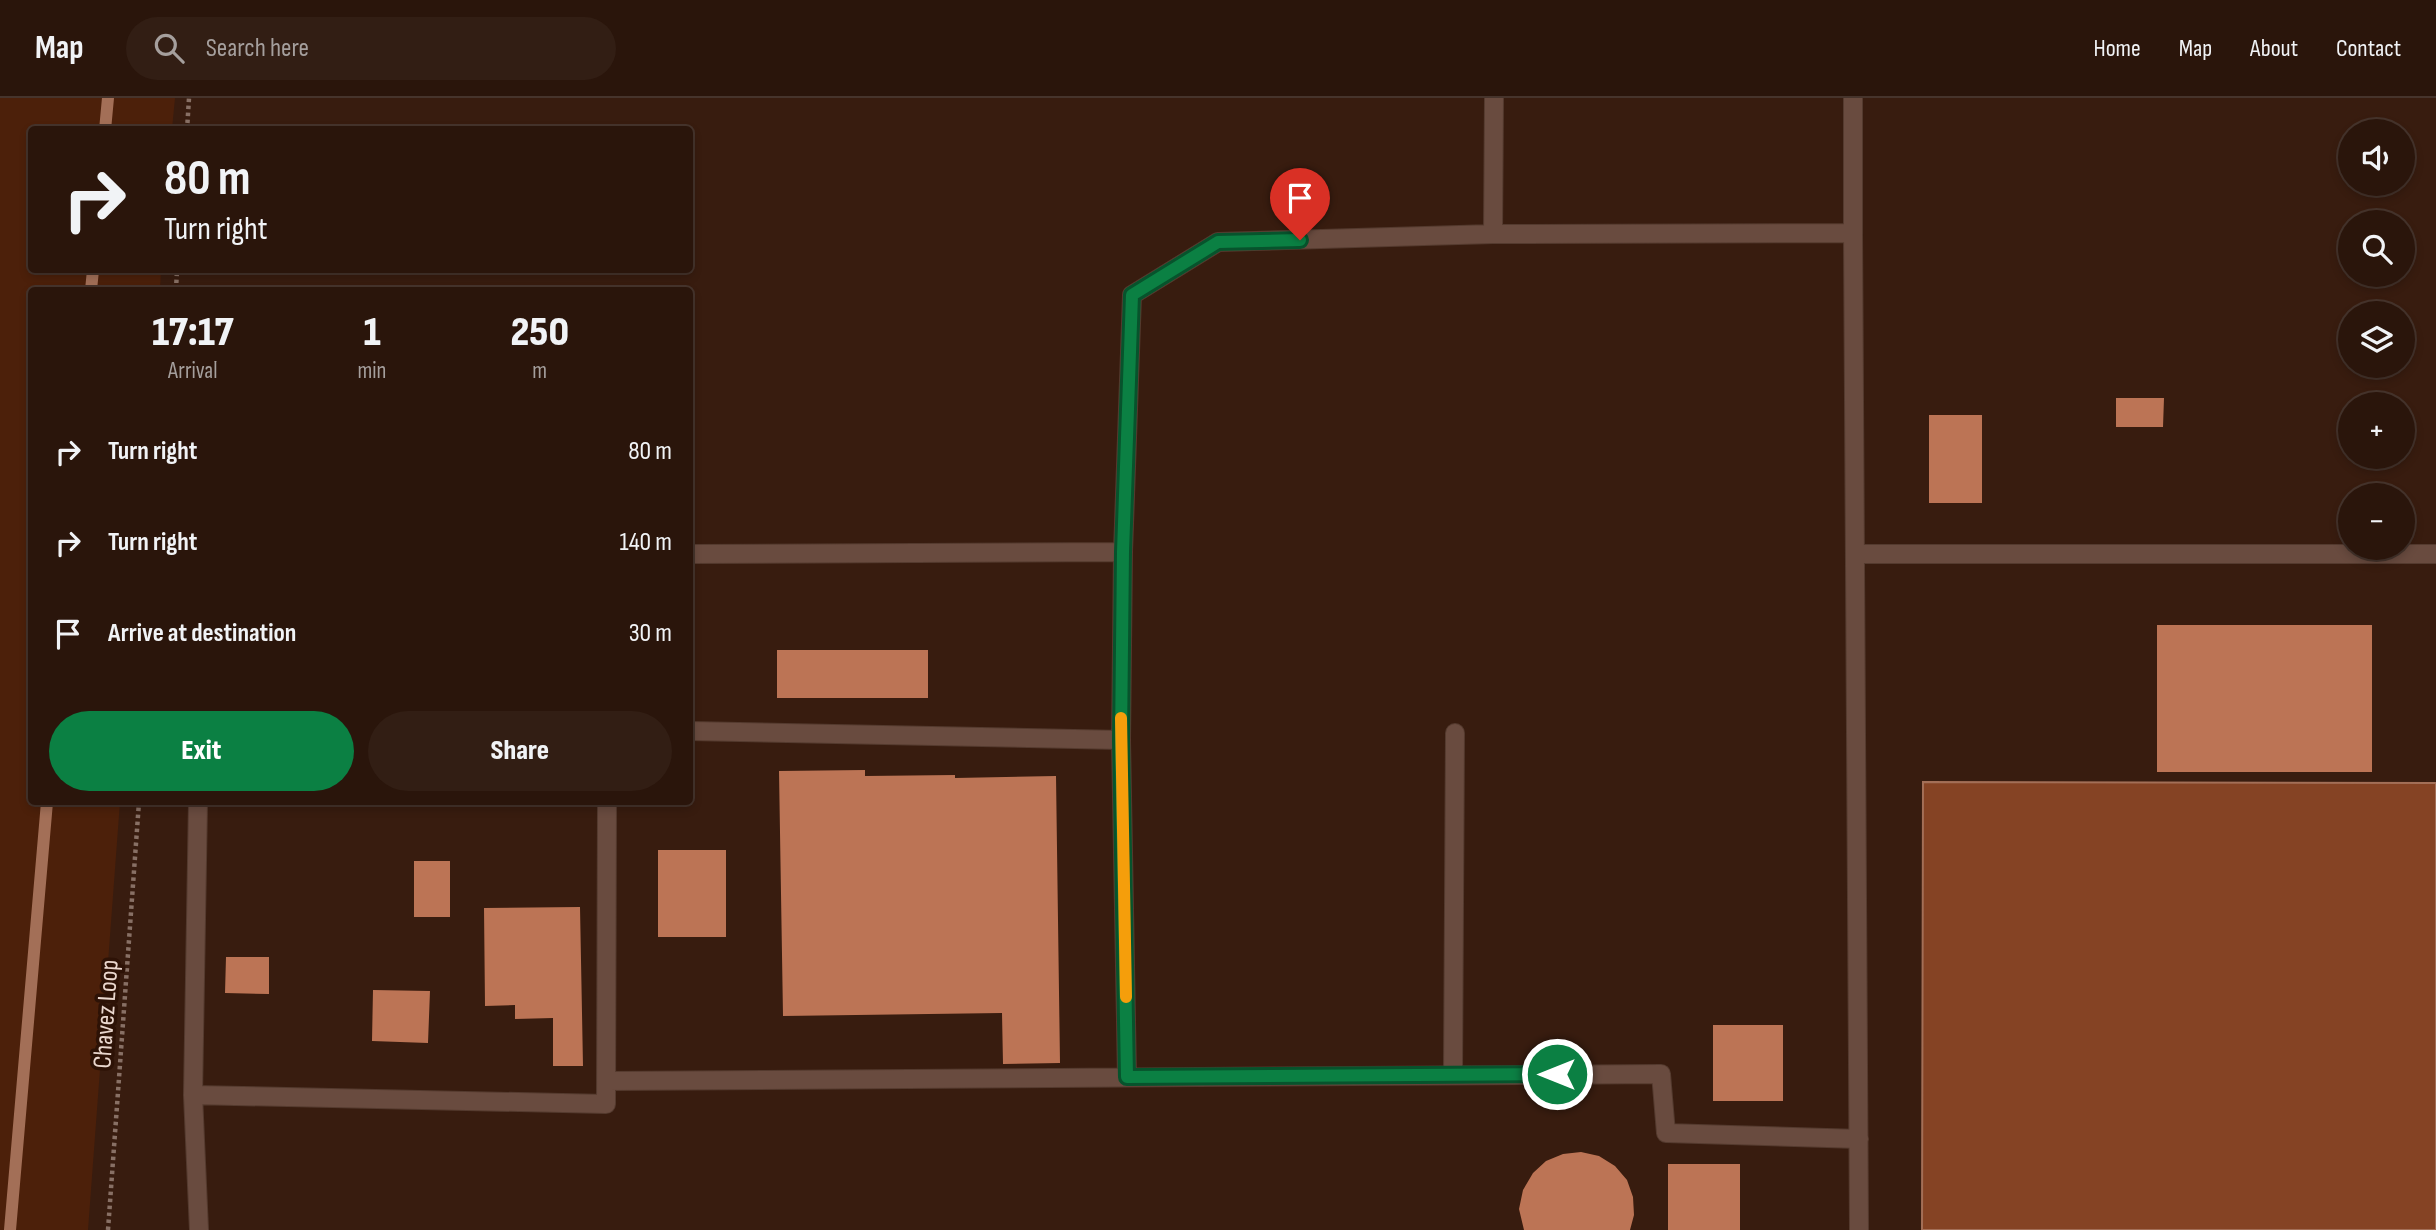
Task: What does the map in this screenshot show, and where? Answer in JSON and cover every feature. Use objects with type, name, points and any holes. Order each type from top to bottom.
[{"type":"lane","points":[[1493,234],[1494,98]]},
{"type":"lane","points":[[1853,98],[1860,1230]]},
{"type":"lane","points":[[1127,1077],[1121,740],[1123,552],[1132,295],[1218,242],[1493,234],[1853,233]]},
{"type":"lane","points":[[693,554],[1123,552]]},
{"type":"lane","points":[[1855,554],[2436,554]]},
{"type":"lane","points":[[693,731],[1121,740]]},
{"type":"lane","points":[[1453,1075],[1455,733]]},
{"type":"lane","points":[[198,805],[194,1095],[200,1230]]},
{"type":"lane","points":[[194,1095],[606,1104],[607,805]]},
{"type":"lane","points":[[606,1081],[1661,1074],[1666,1133],[1859,1139]]},
{"type":"path","points":[[187,126],[189,98]]},
{"type":"path","name":"Chavez Loop","points":[[108,1230],[139,805]]},
{"type":"shaded area","points":[[0,98],[175,98],[172,126],[28,126],[28,273],[161,273],[160,287],[28,287],[28,805],[120,805],[88,1230],[0,1230]]},
{"type":"shaded area","points":[[1923,782],[2436,783],[2436,1230],[1922,1230]]},
{"type":"building","points":[[2116,398],[2164,398],[2163,427],[2116,427]]},
{"type":"building","points":[[1929,415],[1982,415],[1982,503],[1929,503]]},
{"type":"building","points":[[2157,625],[2372,625],[2372,772],[2157,772]]},
{"type":"building","points":[[777,650],[928,650],[928,698],[777,698]]},
{"type":"building","points":[[865,770],[865,776],[1056,776],[1060,1063],[1003,1064],[1002,1013],[783,1016],[779,771]]},
{"type":"building","points":[[658,850],[726,850],[726,937],[658,937]]},
{"type":"building","points":[[414,861],[450,861],[450,917],[414,917]]},
{"type":"building","points":[[580,907],[583,1066],[553,1066],[553,1018],[515,1019],[515,1005],[485,1006],[484,908]]},
{"type":"building","points":[[226,957],[269,957],[269,994],[225,993]]},
{"type":"building","points":[[373,990],[430,991],[428,1043],[372,1041]]},
{"type":"building","points":[[1713,1025],[1783,1025],[1783,1101],[1713,1101]]},
{"type":"building","points":[[1581,1152],[1599,1156],[1615,1166],[1627,1180],[1633,1197],[1634,1215],[1630,1230],[1524,1230],[1519,1209],[1523,1190],[1533,1173],[1546,1161],[1563,1154]]},
{"type":"building","points":[[1668,1164],[1740,1164],[1740,1230],[1668,1230]]},
{"type":"waterway","points":[[105,126],[108,98]]},
{"type":"waterway","points":[[91,287],[93,273]]},
{"type":"waterway","points":[[10,1230],[47,805]]},
{"type":"slow traffic","points":[[1121,718],[1126,997]]},
{"type":"route","points":[[1300,240],[1218,242],[1132,295],[1123,552],[1121,740],[1127,1077],[1557,1074]]}]
